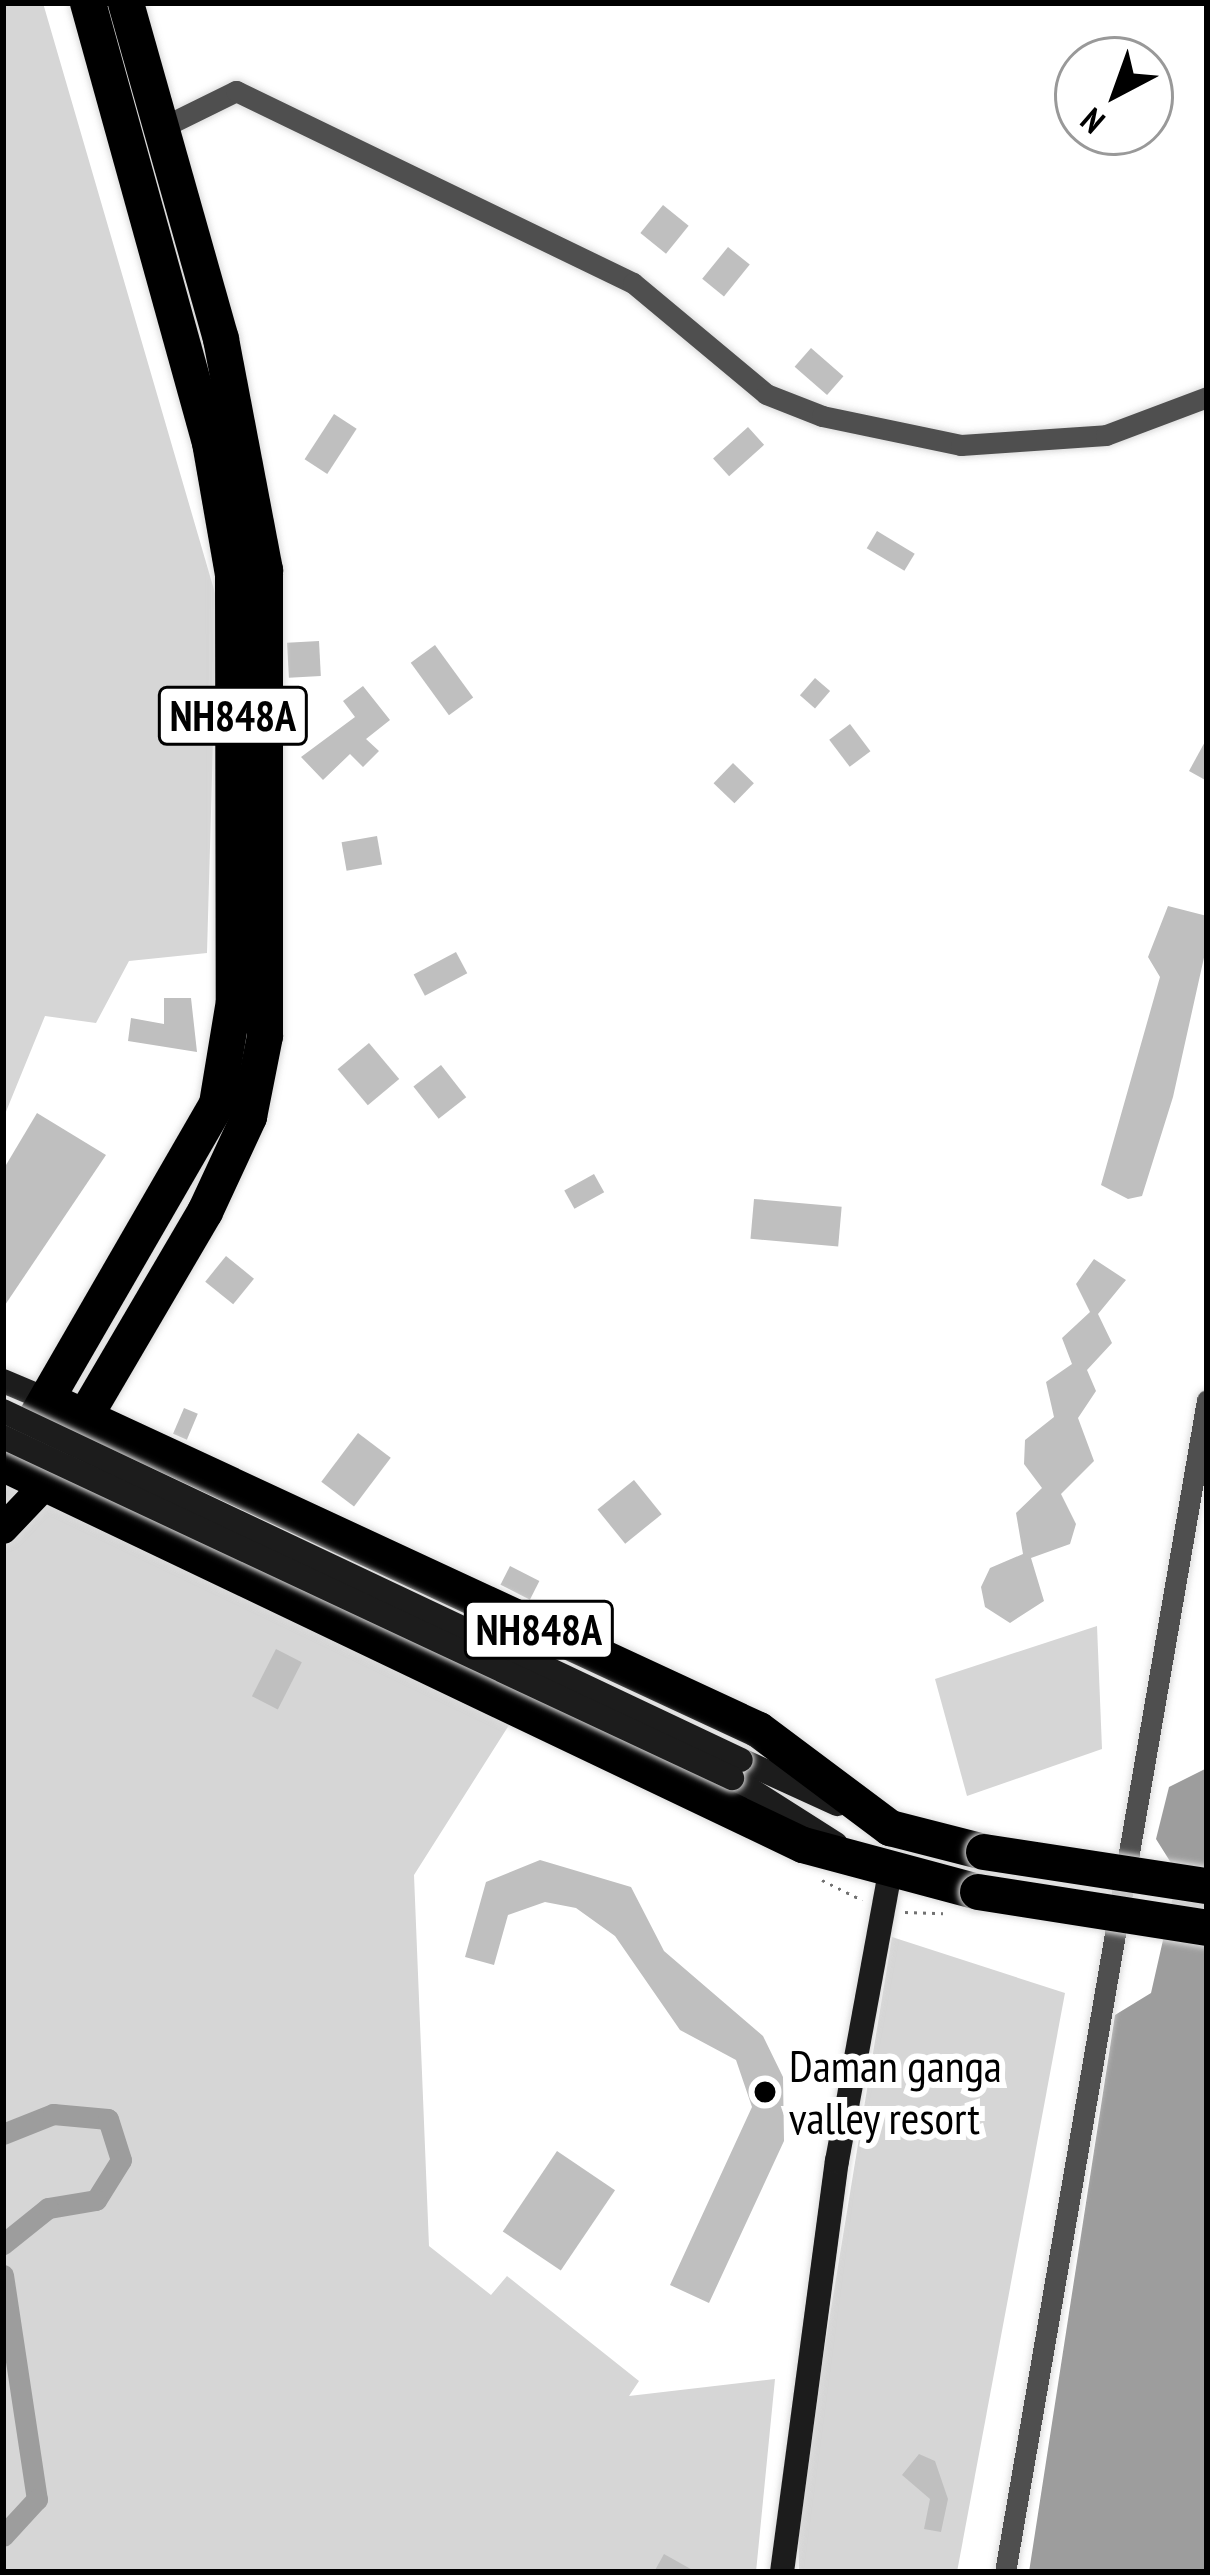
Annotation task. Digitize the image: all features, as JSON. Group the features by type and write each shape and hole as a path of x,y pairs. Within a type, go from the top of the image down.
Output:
{"highway":[{"name":"NH848A","path":"88,3 210,443 233,575 234,1001 217,1104 48,1400 759,1730 890,1828 984,1852 1207,1886"},
{"name":"NH848A","path":"84,1417 205,1213 249,1117 265,1036 265,570 167,125 126,3"},
{"path":"48,1400 4,1460 43,1486 659,1767 803,1845 978,1892 1207,1928"},
{"path":"43,1486 84,1417"}],"main road":[{"path":"3,1381 48,1400"},
{"path":"3,1411 736,1769 874,1863 782,2572"},
{"path":"4,1460 736,1769 890,1828"},
{"path":"3,1529 43,1486"}],"street":[{"path":"167,125 236,92 633,283 766,394 822,416 961,445 1106,435 1207,397"},
{"path":"1005,2572 1207,1400"}],"shaded area":[{"path":"3,3 43,3 217,600 207,953 129,961 96,1023 45,1016 3,1119"},
{"path":"3,1482 516,1714 414,1875 429,2246 491,2295 507,2276 639,2381 629,2396 775,2379 756,2572 3,2572"},
{"path":"1097,1626 1102,1749 967,1796 935,1679"},
{"path":"1207,1768 1207,2572 1029,2572 1115,2015 1151,1993 1178,1874 1156,1839 1169,1787"},
{"path":"892,1937 1065,1993 957,2572 799,2572 798,2510"}],"building":[{"path":"663,205 689,226 666,254 640,233"},
{"path":"728,247 750,265 724,296 702,279"},
{"path":"811,348 843,376 827,395 795,367"},
{"path":"334,414 357,429 327,474 305,459"},
{"path":"748,427 764,445 729,476 713,458"},
{"path":"877,531 915,554 904,571 867,548"},
{"path":"319,641 321,676 289,678 287,643"},
{"path":"435,645 473,698 449,715 411,663"},
{"path":"815,678 830,691 815,708 800,695"},
{"path":"363,686 390,720 366,739 379,751 363,767 350,754 323,780 301,757 355,717 343,701"},
{"path":"850,724 870,751 850,767 829,740"},
{"path":"1207,738 1207,781 1189,771"},
{"path":"733,763 754,783 734,803 714,783"},
{"path":"377,836 382,865 347,871 342,842"},
{"path":"1168,906 1207,916 1207,944 1173,1097 1142,1196 1128,1199 1101,1185 1160,977 1148,957"},
{"path":"456,952 467,973 425,996 414,975"},
{"path":"164,998 191,998 197,1052 128,1041 131,1018 164,1024"},
{"path":"369,1043 399,1079 368,1105 338,1069"},
{"path":"441,1065 466,1097 439,1119 413,1087"},
{"path":"37,1113 106,1155 3,1308 3,1170"},
{"path":"594,1174 604,1192 574,1209 564,1190"},
{"path":"754,1199 842,1207 838,1247 751,1239"},
{"path":"226,1256 254,1279 233,1304 205,1282"},
{"path":"1094,1259 1126,1280 1098,1314 1112,1343 1087,1370 1096,1391 1078,1418 1094,1461 1061,1494 1076,1524 1070,1544 1031,1558 1044,1601 1010,1623 985,1607 981,1587 990,1568 1023,1554 1016,1513 1042,1488 1024,1464 1025,1440 1054,1417 1046,1382 1072,1364 1062,1338 1090,1312 1076,1284"},
{"path":"184,1408 198,1414 187,1440 173,1434"},
{"path":"358,1433 391,1458 354,1506 321,1482"},
{"path":"634,1480 662,1514 625,1544 597,1510"},
{"path":"510,1566 539,1581 530,1600 500,1585"},
{"path":"276,1649 302,1662 278,1709 252,1696"},
{"name":"Daman ganga valley resort","path":"540,1860 631,1887 664,1951 763,2036 783,2077 784,2141 709,2303 670,2285 752,2107 736,2060 680,2030 615,1936 576,1908 545,1902 508,1915 494,1965 465,1957 486,1882"},
{"path":"557,2151 615,2190 561,2271 503,2231"},
{"path":"919,2454 935,2461 948,2499 941,2532 924,2529 930,2499 902,2475"},
{"path":"664,2554 696,2572 654,2572"}],"waterway":[{"path":"3,2134 53,2114 108,2119 121,2160 96,2200 48,2208 3,2244"},
{"path":"3,2275 37,2499 3,2536"}],"place":[{"name":"Daman ganga valley resort","path":"765,2092"}]}
